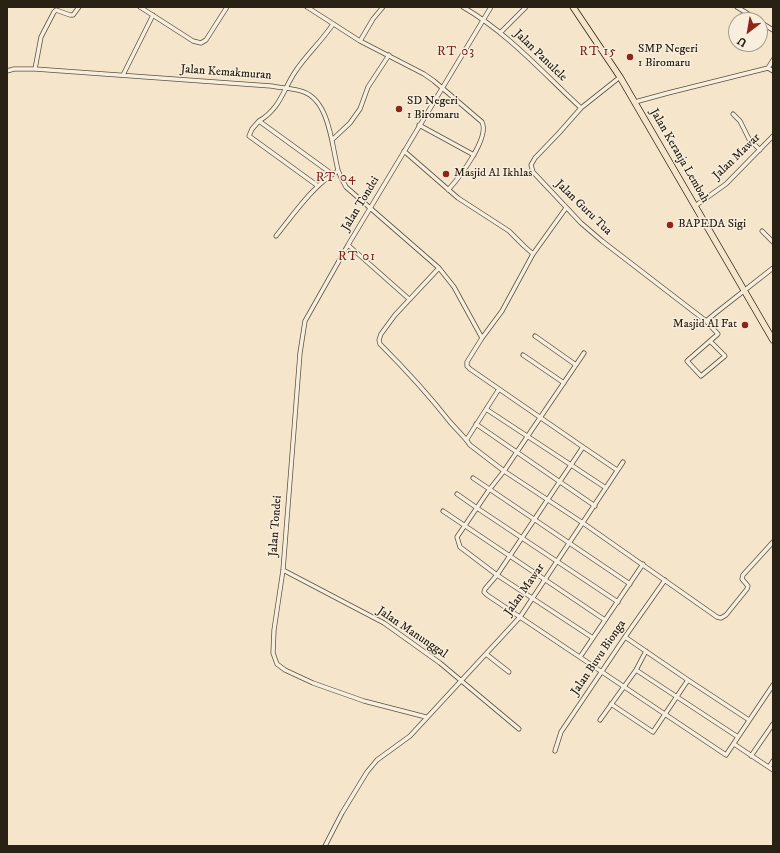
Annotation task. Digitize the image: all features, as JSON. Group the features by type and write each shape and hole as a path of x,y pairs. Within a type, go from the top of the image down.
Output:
{"main road":[{"name":"Jalan Keranja Lembah","path":"572,8 620,77 773,340"}],"street":[{"path":"35,69 41,37 55,8 70,16 76,13 79,7"},
{"path":"140,7 193,41 201,42 206,40 227,7"},
{"path":"307,7 360,41 419,71 442,87 484,124 474,155 464,171 448,190"},
{"path":"360,41 373,19 383,7"},
{"name":"Jalan Panulele","path":"463,7 501,32 580,108"},
{"name":"Jalan Tondei","path":"426,717 364,702 299,677 277,664 273,653 274,630 283,570 303,326 348,245 419,125 492,7"},
{"path":"501,32 526,7"},
{"path":"123,75 153,15"},
{"path":"318,186 249,136 252,129 259,121 269,115 279,102 294,73 333,24"},
{"path":"333,139 350,123 360,109 368,87 389,55"},
{"path":"768,68 773,60"},
{"path":"635,102 668,92 768,68 773,71"},
{"name":"Jalan Kemakmuran","path":"7,71 14,69 35,69 301,90 314,98 321,108 333,139 338,171 346,187 439,268 454,287 482,338"},
{"name":"Jalan Guru Tua","path":"620,77 580,108 535,158 531,165 533,172 581,223 706,322 718,334 710,341"},
{"path":"733,114 740,121 749,139 760,150"},
{"path":"259,121 332,174"},
{"path":"419,125 474,155"},
{"name":"Jalan Mawar","path":"695,206 726,184 773,136"},
{"path":"404,151 448,190 465,203 505,228 533,254"},
{"path":"276,236 318,186 338,171"},
{"path":"566,208 533,254 502,311 482,338 467,362 467,366 617,470"},
{"path":"762,231 773,242"},
{"path":"348,245 409,299"},
{"path":"439,268 409,299 381,334 379,340 380,344 420,385 458,432 467,439 473,448 504,471 643,564 711,613 721,618 726,615 747,589 748,586 742,579 743,575 773,542"},
{"path":"706,322 773,268"},
{"path":"535,336 576,365"},
{"path":"710,341 725,356 701,376 687,361 710,341"},
{"path":"584,353 457,537 460,547 497,575 593,638"},
{"path":"523,355 564,383"},
{"path":"467,439 499,389"},
{"path":"486,409 606,488"},
{"path":"476,424 595,506"},
{"path":"583,447 484,592 664,715 726,755 773,685"},
{"name":"Jalan Mawar","path":"325,846 342,813 367,772 377,760 410,736 520,617 570,544 623,462"},
{"path":"473,478 630,584"},
{"path":"457,494 618,602"},
{"path":"443,511 544,581 605,620"},
{"path":"580,657 643,564"},
{"name":"Jalan Manunggal","path":"283,570 384,623 440,662 519,729"},
{"name":"Jalan Buvu Bionga","path":"555,751 561,732 665,580"},
{"path":"625,637 749,720"},
{"path":"600,720 623,686 636,670 646,652"},
{"path":"486,654 509,672"},
{"path":"636,670 738,737"},
{"path":"611,704 653,732 688,680"},
{"path":"751,756 773,724"},
{"path":"734,744 773,770"},
{"path":"769,767 773,761"}],"place":[{"name":"SMP Negeri 1 Biromaru","path":"630,57"},
{"name":"SD Negeri 1 Biromaru","path":"399,109"},
{"name":"Masjid Al Ikhlas","path":"446,174"},
{"name":"BAPEDA Sigi","path":"670,225"},
{"name":"Masjid Al Fat","path":"745,325"}],"district":[{"name":"RT 03","path":"456,52"},
{"name":"RT 15","path":"598,52"},
{"name":"RT 04","path":"336,178"},
{"name":"RT 01","path":"357,257"}]}
